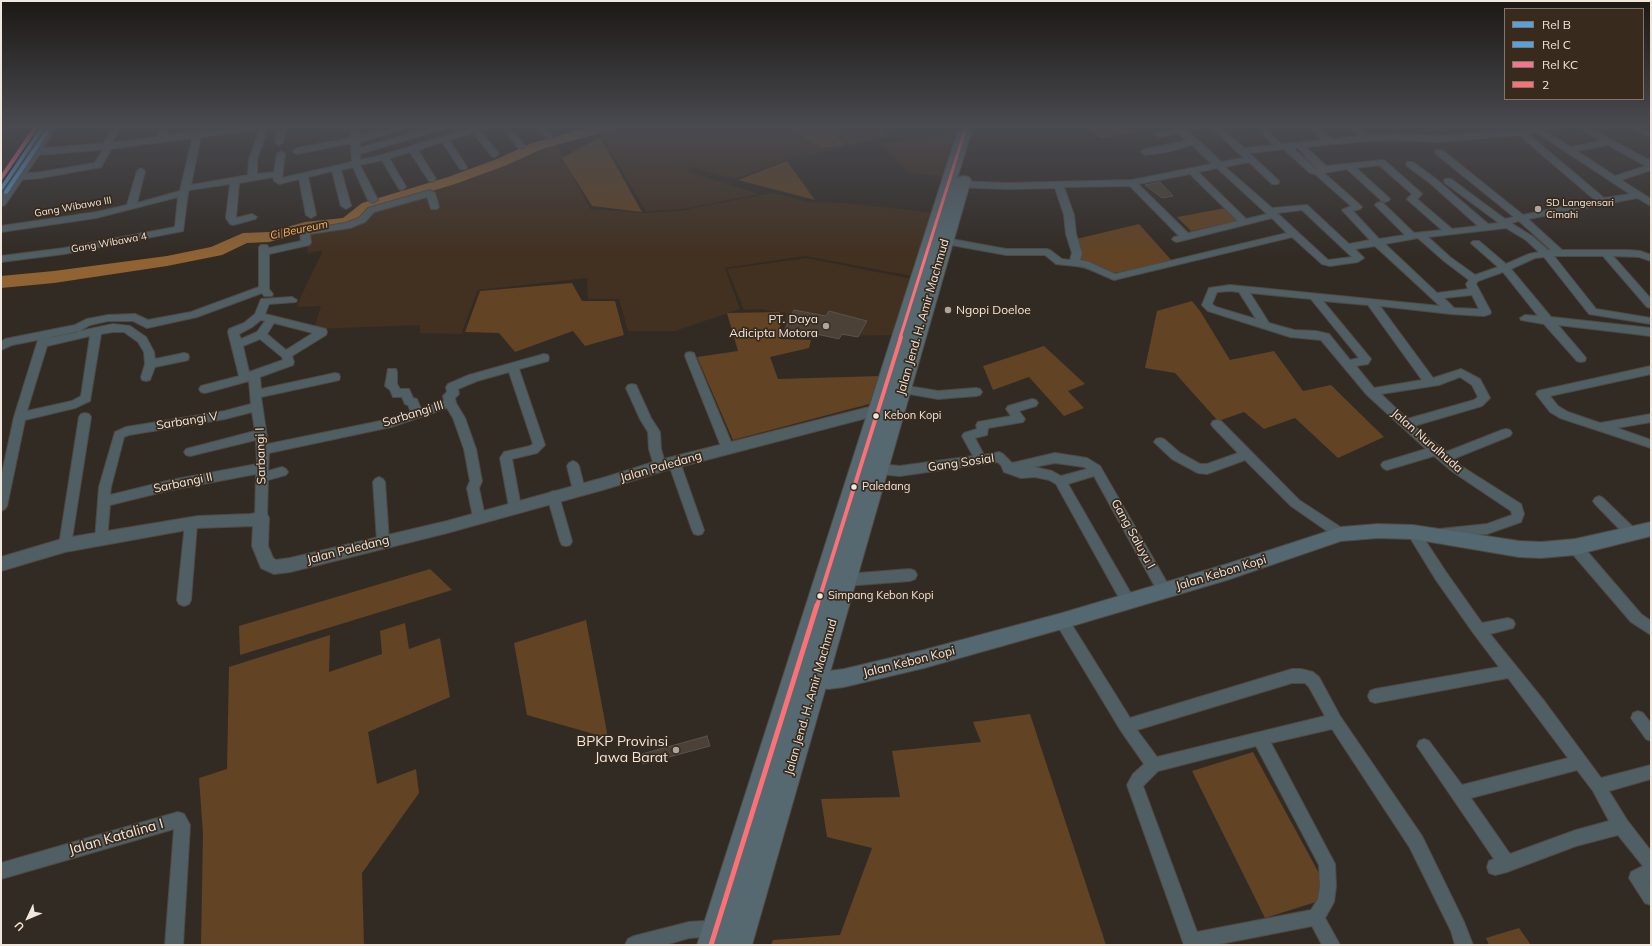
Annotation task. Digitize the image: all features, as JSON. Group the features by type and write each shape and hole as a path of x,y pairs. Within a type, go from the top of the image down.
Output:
{"highway":[{"name":"Jalan Jend. H. Amir Machmud","path":"713,939 806,676 846,580 946,242 958,171"},
{"name":"Jalan Jend. H. Amir Machmud","path":"738,945 806,676 877,410 961,171"}],"main road":[{"name":"Jalan Kebon Kopi","path":"806,676 844,678 924,659 1062,622 1341,534 1378,531 1420,533 1519,549 1541,550 1575,548 1651,529"}],"street":[{"path":"1,203 23,171"},
{"path":"18,178 63,171"},
{"path":"131,208 141,171"},
{"path":"185,190 191,171"},
{"path":"252,171 252,177"},
{"path":"278,174 277,179 279,181 326,171"},
{"path":"337,171 346,206"},
{"path":"359,171 373,200"},
{"path":"392,171 402,187"},
{"path":"427,171 432,179"},
{"path":"956,184 1059,186 1132,183 1186,171"},
{"path":"1192,171 1245,223"},
{"path":"1132,183 1181,238 1245,223 1273,213 1304,207 1349,247 1359,258 1327,263 1273,213 1226,171"},
{"path":"1263,171 1275,182"},
{"path":"1321,171 1357,206 1347,210 1378,243 1451,311"},
{"path":"1354,171 1382,202 1417,236 1474,279"},
{"path":"1391,171 1417,194 1412,199 1450,232"},
{"path":"1420,171 1486,228"},
{"path":"1463,171 1521,218 1560,253"},
{"path":"1567,171 1602,201"},
{"path":"1603,171 1650,202"},
{"path":"1615,179 1637,171"},
{"name":"Gang Wibawa III","path":"1,229 96,215 131,208 185,190 252,177 278,174"},
{"path":"304,176 311,215"},
{"path":"236,180 231,221 233,222 252,217"},
{"path":"1448,181 1529,238 1546,253 1593,312 1610,328"},
{"path":"1059,186 1069,215 1071,234 1077,253 1074,263"},
{"name":"Gang Wibawa 4","path":"1,259 64,251 180,229 185,190"},
{"path":"272,300 264,289 264,250 306,244 306,232 347,226 362,220 371,210 430,193 434,208"},
{"path":"1349,247 1417,236 1486,228 1521,218 1638,195"},
{"path":"946,242 1006,252 1045,252 1050,254 1059,262 1086,264 1116,277 1295,234"},
{"path":"1476,242 1505,268 1580,358"},
{"path":"1265,325 1212,309 1207,305 1212,290 1216,288 1242,289 1451,311 1486,313 1471,284 1474,279 1505,268 1532,256 1546,253 1640,254 1651,258"},
{"path":"1606,254 1651,305"},
{"path":"1,346 9,342 78,328 87,322 108,318 135,317 147,324 193,315 264,289"},
{"path":"1242,289 1265,325"},
{"path":"1436,296 1475,291"},
{"path":"1315,297 1366,359 1364,361 1348,364"},
{"path":"271,320 261,335 237,344 233,332 248,325 259,316 265,301 292,300"},
{"path":"1372,303 1430,382"},
{"path":"1593,312 1651,321"},
{"path":"259,316 322,332 286,355"},
{"path":"1524,318 1651,332"},
{"name":"Jalan Nurulhuda","path":"1265,325 1299,335 1321,335 1372,392 1405,424 1457,469 1517,508 1517,518 1487,529 1420,533"},
{"path":"18,347 112,328 126,329 142,340 149,352 150,364 146,377"},
{"path":"20,417 75,404 86,398 96,331"},
{"path":"205,389 250,376 289,362 286,355 261,335"},
{"path":"1,506 20,417 42,343"},
{"name":"Sarbangi I","path":"237,344 250,376 256,400 261,434 263,450 261,518"},
{"path":"690,356 728,449"},
{"path":"150,364 184,357"},
{"name":"Sarbangi III","path":"263,450 391,423 450,403 449,396 453,394 452,387 473,378 544,358"},
{"path":"513,366 539,446 533,450 508,455 506,458 515,507"},
{"path":"1651,370 1542,394 1559,413 1598,428 1651,444"},
{"path":"392,372 391,386 397,394 405,392 409,401 413,402 417,414"},
{"path":"1372,392 1450,378 1461,373 1476,382 1484,400 1405,424"},
{"name":"Sarbangi V","path":"104,502 105,487 118,437 121,433 225,415 256,400 335,377"},
{"path":"632,388 646,420 654,432 655,448 667,464 698,530"},
{"path":"902,389 938,395 976,392"},
{"path":"450,403 458,418 470,448 476,480 473,488 478,517"},
{"path":"981,459 968,436 983,432 982,425 1019,419 1012,409 1032,403"},
{"name":"Jalan Paledang","path":"261,518 260,546 267,562 274,566 290,565 383,541 447,527 667,464 877,410"},
{"path":"65,545 85,417"},
{"path":"1598,428 1651,418"},
{"path":"1217,424 1295,503 1341,534"},
{"path":"1387,465 1440,454 1506,433"},
{"path":"190,452 261,434"},
{"path":"1160,442 1176,456 1198,468 1207,469 1247,454"},
{"name":"Gang Sosial","path":"878,469 900,471 999,457 1006,463 1008,469 1055,458 1087,463 1100,474"},
{"path":"573,466 579,490"},
{"path":"1008,469 1015,472 1035,472 1052,476 1060,481 1128,601"},
{"name":"Sarbangi II","path":"104,502 171,485 262,473 282,472"},
{"path":"1060,481 1100,474"},
{"name":"Gang Saluyu I","path":"1100,474 1164,590"},
{"path":"379,482 383,541"},
{"path":"553,496 566,541"},
{"path":"1599,501 1631,533"},
{"path":"101,540 104,502"},
{"path":"1,564 65,545 191,524 261,518"},
{"path":"184,600 191,524"},
{"path":"1420,533 1441,576 1479,630 1598,786 1621,826 1651,864"},
{"path":"1575,548 1619,600 1636,618 1651,629"},
{"path":"846,580 910,575"},
{"path":"1062,622 1126,726 1154,765"},
{"path":"1479,630 1508,624"},
{"path":"1375,696 1511,671"},
{"path":"1126,726 1292,676 1308,677 1314,682 1335,722 1416,842 1458,928 1464,945"},
{"path":"1638,718 1651,734"},
{"path":"1260,738 1327,864 1328,886 1326,902 1316,917 1193,943 1139,798 1135,785 1138,779 1154,765 1260,738 1335,722"},
{"path":"1424,746 1459,794 1501,866 1576,838 1621,826"},
{"path":"1459,794 1580,762"},
{"path":"1598,786 1651,772"},
{"name":"Jalan Katalina I","path":"1,871 178,820 182,825 174,945"},
{"path":"1651,871 1637,878 1651,897"},
{"path":"1316,917 1331,945"},
{"path":"634,945 689,930 703,929 713,939"}],"shaded area":[{"path":"475,171 570,171 590,209 645,213 679,211 773,193 808,202 842,203 936,213 912,276 805,256 725,268 740,309 675,331 628,331 619,299 588,299 587,278 478,290 461,334 420,333 420,325 314,329 321,306 296,307 323,250 308,253 305,234 354,224 369,210"},
{"path":"570,171 619,171 642,212 592,206"},
{"path":"622,171 686,171 759,194 683,209 646,211"},
{"path":"706,171 756,171 735,179"},
{"path":"761,171 794,171 815,200 738,180"},
{"path":"906,171 949,171 947,177"},
{"path":"1226,208 1238,221 1191,231 1177,217"},
{"path":"1139,224 1173,262 1122,272 1103,274 1070,265 1077,253 1068,241"},
{"path":"807,258 912,279 895,335 783,337 786,313 759,309 744,310 727,269"},
{"path":"572,283 582,301 615,301 624,335 585,346 573,331 515,352 499,333 465,332 480,291"},
{"path":"1192,301 1200,311 1230,360 1274,351 1303,391 1331,385 1384,437 1338,458 1295,418 1264,429 1244,412 1218,421 1175,373 1145,368 1157,311"},
{"path":"780,312 780,339 811,340 809,348 770,357 778,379 881,376 873,403 733,440 697,357 738,351 727,313"},
{"path":"1044,346 1085,384 1068,391 1084,408 1064,416 1029,377 993,390 983,366"},
{"path":"430,569 452,590 240,655 239,626"},
{"path":"586,620 608,738 527,715 514,643"},
{"path":"405,623 409,649 440,638 450,697 368,732 377,784 416,769 419,793 362,873 364,945 201,945 203,834 199,778 227,769 229,667 330,635 329,672 382,654 380,631"},
{"path":"1030,714 1106,945 771,945 773,940 840,935 872,848 827,837 821,799 900,797 892,751 981,742 973,722"},
{"path":"1253,752 1332,897 1265,918 1192,771"},
{"path":"1519,928 1531,945 1489,945 1486,938"}],"building":[{"path":"1160,182 1173,196 1162,198 1145,185"},
{"name":"PT. Daya Adicipta Motora","path":"794,310 826,316 829,311 867,321 858,337 842,334 839,339 803,331 799,337 783,334"},
{"name":"BPKP Provinsi Jawa Barat","path":"707,736 710,746 643,764 642,754"}],"waterway":[{"name":"Ci Beureum","path":"1,282 54,277 167,261 216,251 243,238 269,237 305,227 348,222 368,206 477,171"}],"rail line":[{"name":"KC","path":"1,178 6,171"},
{"name":"B","path":"1,189 13,171"},
{"name":"C","path":"6,192 20,171"}],"transit line":[{"name":"2","path":"711,945 952,171"}],"place":[{"name":"SD Langensari Cimahi","path":"1538,209"},
{"name":"Ngopi Doeloe","path":"948,310"},
{"name":"PT. Daya Adicipta Motora","path":"826,326"},
{"name":"Kebon Kopi","path":"876,416"},
{"name":"Paledang","path":"854,487"},
{"name":"Simpang Kebon Kopi","path":"820,596"},
{"name":"BPKP Provinsi Jawa Barat","path":"676,750"}]}
